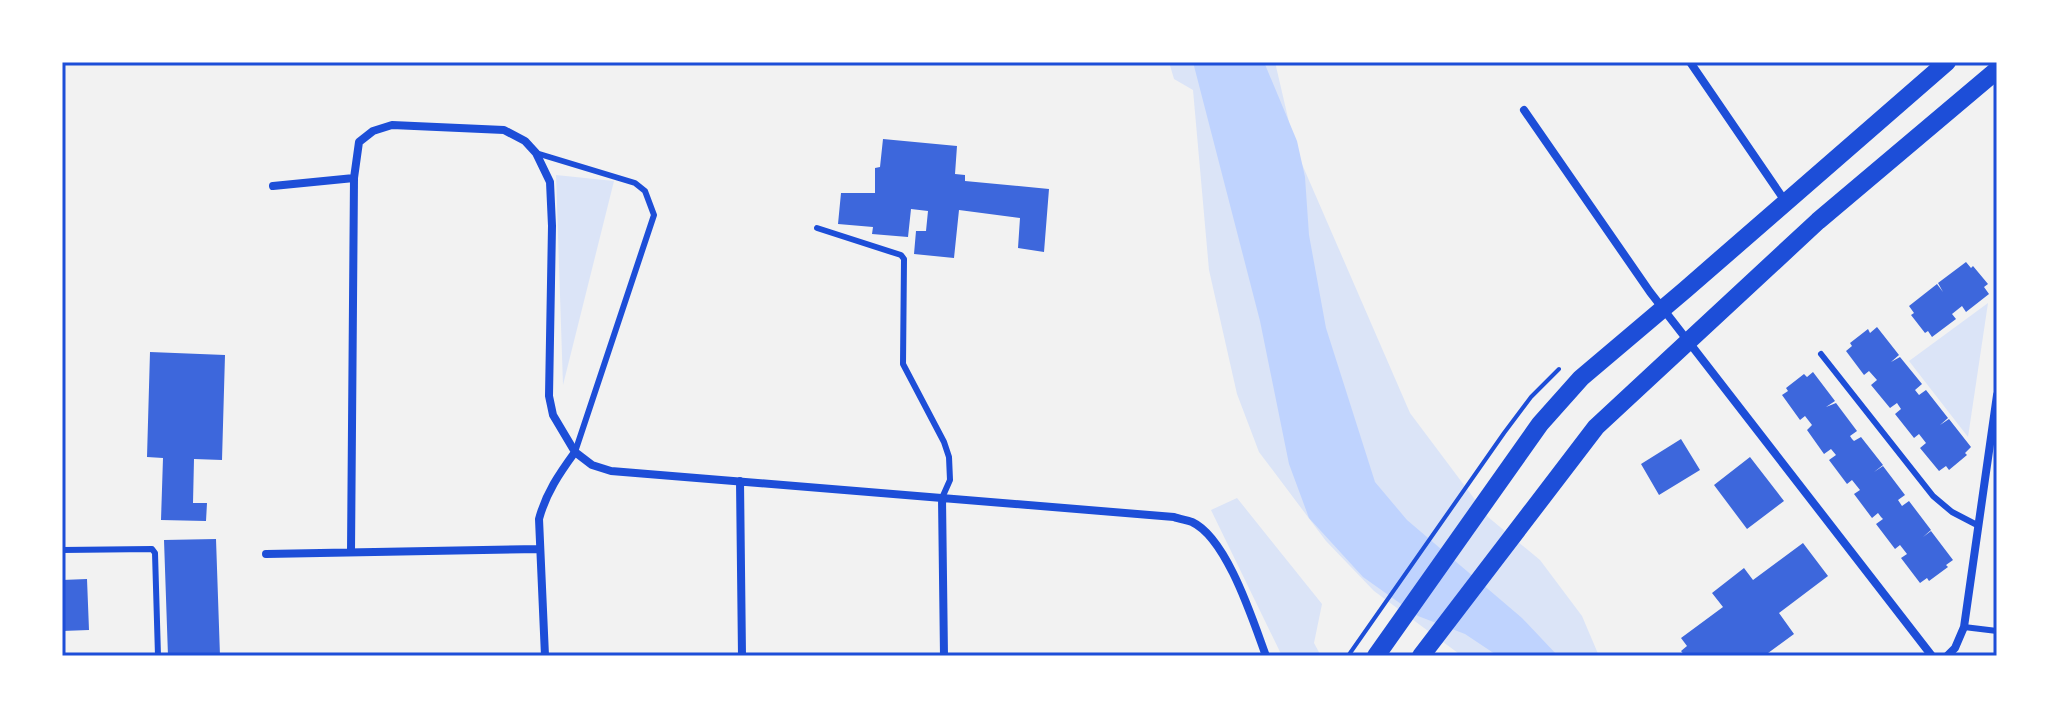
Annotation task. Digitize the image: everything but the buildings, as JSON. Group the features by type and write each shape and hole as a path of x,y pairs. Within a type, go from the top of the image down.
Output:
{"main road":[{"path":"1378,653 1540,424 1581,378 1947,62"},
{"path":"1421,656 1596,427 1818,221 1997,70"}],"street":[{"path":"1690,62 1785,201"},
{"path":"1524,110 1663,308 1932,656"},
{"path":"351,552 354,178 359,142 373,131 392,125 504,130 525,141 536,153 550,182 549,396 553,415 575,452 592,465 611,471 1174,517 1192,522 1217,545 1266,656"},
{"path":"273,186 354,178"},
{"path":"1947,656 1955,648 1964,627 1997,395"},
{"path":"545,656 539,519 545,498 575,452"},
{"path":"740,481 742,656"},
{"path":"942,498 944,656"},
{"path":"266,554 540,549"}],"lane":[{"path":"536,153 635,183 645,191 654,215 575,452"},
{"path":"817,228 901,255 904,259 903,364 949,457 950,480 942,498"},
{"path":"1821,354 1933,496 1952,512 1977,525"},
{"path":"62,550 152,549 155,553 158,656"},
{"path":"1964,627 1997,631"}],"path":[{"path":"1348,656 1504,433"}],"shaded area":[{"path":"1169,62 1275,62 1295,148 1410,413 1488,517 1540,560 1582,616 1599,656 1462,656 1374,591 1326,541 1259,452 1237,394 1209,270 1193,90 1174,79"},
{"path":"556,175 614,181 563,385"},
{"path":"1988,303 1968,437 1909,361"},
{"path":"1237,498 1322,604 1314,643 1321,656 1282,656 1211,510"}],"water":[{"path":"1193,62 1264,62 1297,141 1305,177 1309,235 1326,328 1375,482 1407,520 1522,618 1558,656 1498,656 1465,634 1418,616 1363,577 1309,518 1289,464 1260,321"}]}
